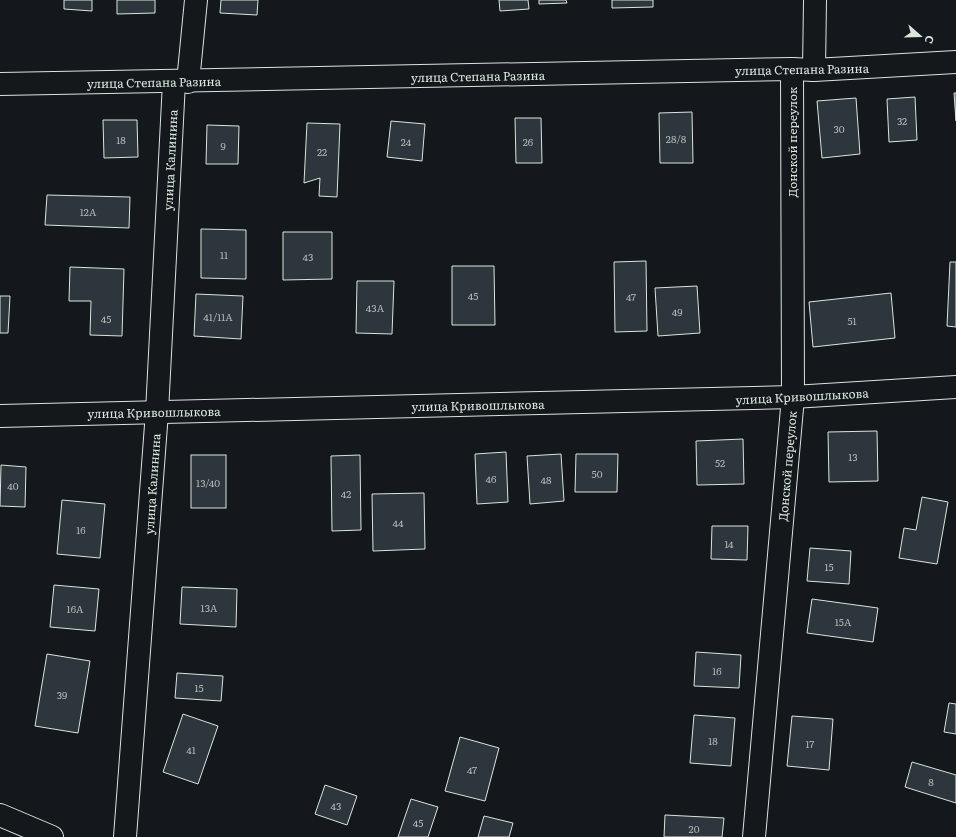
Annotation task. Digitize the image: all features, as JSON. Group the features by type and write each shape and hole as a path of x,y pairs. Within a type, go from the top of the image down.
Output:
{"street":[{"name":"улица Калинина","path":"125,837 181,82 196,0"},
{"path":"814,70 815,0"},
{"name":"улица Степана Разина","path":"0,84 181,82 792,69 814,70 956,62"},
{"name":"Донской переулок","path":"754,837 793,398 792,69"},
{"name":"улица Кривошлыкова","path":"0,416 793,398 956,387"},
{"path":"0,815 52,837"}],"building":[{"path":"64,0 92,0 92,11 64,9"},
{"path":"117,0 155,0 155,13 117,14"},
{"path":"221,0 258,0 257,15 220,13"},
{"path":"499,0 528,0 529,9 500,11"},
{"path":"539,0 566,0 567,3 539,4"},
{"path":"612,0 653,0 653,7 612,8"},
{"path":"954,93 956,93 956,121"},
{"path":"915,97 917,140 889,142 887,99"},
{"path":"856,98 860,154 822,158 817,101"},
{"path":"692,112 693,163 660,163 659,113"},
{"path":"515,118 541,118 542,163 516,163"},
{"path":"103,120 137,120 138,157 104,158"},
{"path":"391,121 425,124 422,161 387,157"},
{"path":"307,123 340,124 337,197 319,196 320,178 304,183"},
{"path":"207,125 239,126 238,164 206,164"},
{"path":"47,195 130,197 129,228 45,225"},
{"path":"201,229 246,230 246,279 201,278"},
{"path":"283,232 332,232 332,279 283,280"},
{"path":"646,261 647,331 615,332 614,262"},
{"path":"950,262 956,262 956,327 947,326"},
{"path":"452,266 494,266 495,325 452,325"},
{"path":"70,267 124,269 122,336 90,335 91,301 69,301"},
{"path":"357,281 394,281 392,334 356,333"},
{"path":"697,286 700,333 658,336 655,288"},
{"path":"891,293 895,338 813,347 809,302"},
{"path":"196,294 243,296 241,339 194,336"},
{"path":"0,296 10,296 8,333 0,333"},
{"path":"877,431 878,481 829,482 828,432"},
{"path":"743,439 744,484 697,485 696,441"},
{"path":"506,452 508,502 477,504 475,454"},
{"path":"561,454 564,501 530,504 527,456"},
{"path":"576,454 618,454 617,492 575,492"},
{"path":"191,455 226,455 226,508 191,508"},
{"path":"360,455 361,530 332,531 331,456"},
{"path":"1,465 26,467 25,507 0,506"},
{"path":"424,493 425,549 373,551 372,494"},
{"path":"922,497 948,502 937,564 899,558 904,528 916,530"},
{"path":"62,500 105,504 100,558 57,554"},
{"path":"712,526 748,526 747,560 711,559"},
{"path":"810,548 851,551 849,584 807,581"},
{"path":"54,585 99,589 95,631 50,627"},
{"path":"182,587 237,589 236,627 180,624"},
{"path":"812,599 878,608 873,642 807,633"},
{"path":"696,652 741,655 739,688 694,686"},
{"path":"47,654 90,661 78,733 35,726"},
{"path":"177,673 223,676 221,701 175,698"},
{"path":"949,703 956,704 956,734 944,732"},
{"path":"183,714 218,726 198,784 163,772"},
{"path":"694,715 735,718 731,766 690,763"},
{"path":"792,716 833,719 829,770 787,766"},
{"path":"460,737 499,748 485,801 445,791"},
{"path":"912,762 956,775 956,803 905,787"},
{"path":"325,785 357,796 347,825 315,814"},
{"path":"411,799 438,807 428,837 398,837"},
{"path":"665,815 724,818 722,837 664,837"},
{"path":"484,816 513,823 509,837 478,837"}]}
